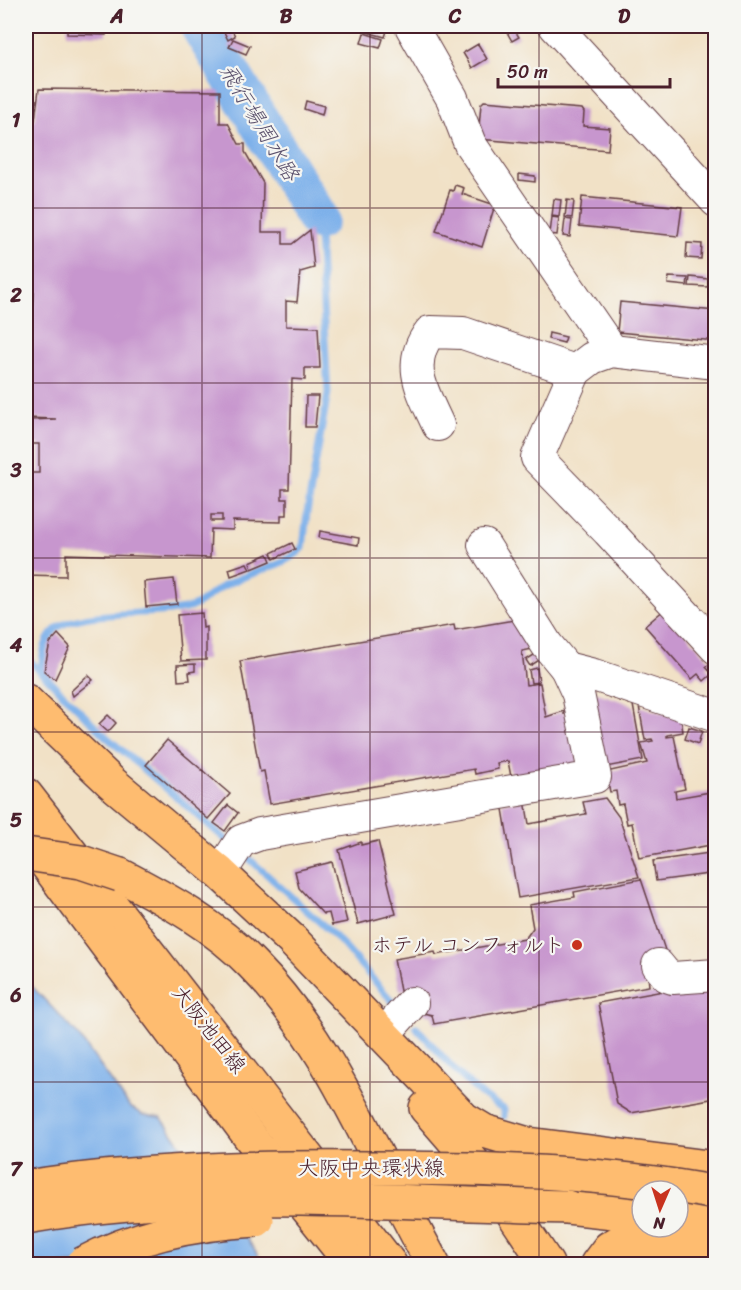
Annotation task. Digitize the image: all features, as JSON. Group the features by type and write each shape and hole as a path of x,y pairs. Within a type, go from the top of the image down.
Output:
{"main road":[{"path":"26,701 120,790 220,873 299,947 448,1105 464,1119 484,1131 528,1144 716,1168"},
{"path":"26,722 108,798 212,886 338,1008 386,1060 498,1191 547,1264"},
{"name":"大阪池田線","path":"26,795 390,1264"},
{"name":"大阪池田線","path":"26,837 250,1137 352,1264"},
{"path":"26,854 81,862 120,875 202,923 252,964 285,1000 346,1097 433,1264"},
{"path":"93,928 162,1050 332,1264"},
{"name":"大阪中央環状線","path":"26,1187 217,1170 482,1168 637,1180 716,1193"},
{"name":"大阪中央環状線","path":"26,1217 153,1203 236,1199 567,1207 630,1214"},
{"path":"82,1264 136,1240 204,1224 396,1215 485,1215 567,1207"},
{"path":"690,1221 716,1225"},
{"path":"597,1264 609,1248 623,1240 716,1251"}],"street":[{"path":"411,26 452,98 471,144 612,351"},
{"path":"555,26 716,201"},
{"path":"438,424 417,378 419,346 430,332 463,333 575,371"},
{"path":"716,363 612,351 601,353 575,371 537,458 716,648"},
{"path":"220,873 241,841 260,834 596,777 578,694 566,668 547,645 484,545"},
{"path":"566,668 594,675 716,716"},
{"path":"658,965 667,976 673,978 716,975"},
{"path":"384,1035 412,1003"}],"water":[{"path":"26,980 78,1035 130,1107 143,1115 161,1117 244,1233 263,1264 26,1264"}],"building":[{"path":"67,26 106,26 106,35 67,34"},
{"path":"221,26 230,26 235,36 228,40"},
{"path":"369,26 388,28 385,37 367,32"},
{"path":"512,26 519,37 512,41 504,27"},
{"path":"364,33 383,39 380,48 361,43"},
{"path":"233,39 250,46 246,54 229,47"},
{"path":"478,44 487,59 472,68 463,53"},
{"path":"39,89 220,91 220,123 228,123 239,144 245,144 245,152 263,183 262,232 283,232 283,244 292,244 310,230 314,268 300,272 297,302 286,301 286,326 318,327 320,368 305,368 305,380 292,379 289,489 282,489 282,499 287,499 287,515 281,515 281,522 233,521 233,530 211,529 210,558 66,554 66,576 26,575 26,473 39,473 39,444 29,444 30,420 56,419 26,418 26,388 30,388 30,383 26,382 26,375 31,375 31,367 26,367 26,359 31,360 31,353 26,353 26,345 32,345 32,338 26,338 27,313 33,313 34,293 26,293 26,272 34,272 34,268 30,268 32,210 26,209 26,196 32,195 26,194 26,185 29,185 31,120 35,120","holes":["211,515 222,515 222,521 211,521"]},
{"path":"306,101 324,106 322,115 304,109"},
{"path":"484,101 582,109 584,112 583,126 610,128 608,150 478,139 481,104"},
{"path":"519,174 535,176 535,182 519,180"},
{"path":"455,185 464,188 462,194 495,205 482,247 436,231 450,190 453,191"},
{"path":"582,197 682,207 678,236 579,226"},
{"path":"554,199 561,200 559,217 552,216"},
{"path":"567,200 574,201 572,218 565,217"},
{"path":"552,217 559,218 557,235 550,234"},
{"path":"565,219 572,220 570,237 563,236"},
{"path":"687,243 702,244 701,259 686,258"},
{"path":"669,277 688,278 687,286 668,284"},
{"path":"690,277 708,279 708,287 689,286"},
{"path":"620,302 716,311 716,341 617,332"},
{"path":"549,333 566,337 564,343 548,339"},
{"path":"306,396 318,396 315,427 305,427"},
{"path":"320,531 359,538 358,545 319,538"},
{"path":"292,543 295,549 274,559 271,553"},
{"path":"268,554 271,561 252,569 250,562"},
{"path":"247,563 250,569 231,576 229,569"},
{"path":"174,579 177,604 146,607 144,582"},
{"path":"665,609 711,662 706,667 712,674 704,681 698,674 692,679 645,626"},
{"path":"202,613 203,628 206,627 206,660 181,661 177,615"},
{"path":"520,619 538,648 522,651 526,685 540,683 546,717 564,711 564,714 570,713 580,770 512,782 508,761 497,763 498,769 475,774 474,769 270,804 264,771 260,772 240,661 454,625 455,630"},
{"path":"58,634 70,647 55,679 44,671 50,643"},
{"path":"537,653 541,659 530,666 526,660"},
{"path":"195,664 195,671 189,672 190,680 178,681 177,665"},
{"path":"537,668 539,682 531,683 529,670"},
{"path":"88,675 93,680 73,696 71,691"},
{"path":"589,690 633,705 643,760 606,767"},
{"path":"639,706 681,719 683,732 667,735 667,737 674,736 685,789 675,791 676,798 716,791 716,844 639,858 632,823 627,824 623,804 618,805 616,791 610,792 606,772 647,763 641,743 653,741 652,739 645,740"},
{"path":"108,715 116,723 108,732 99,724"},
{"path":"689,727 702,731 698,744 685,739"},
{"path":"167,740 230,794 208,819 146,765"},
{"path":"605,798 619,817 639,877 518,898 502,803 525,800 529,824 586,814 583,802"},
{"path":"228,805 238,813 225,831 214,823"},
{"path":"378,841 396,914 358,924 339,850 361,842 361,845"},
{"path":"716,852 716,873 656,881 653,861"},
{"path":"332,862 347,922 332,925 329,913 323,914 299,888 295,871"},
{"name":"ホテル コンフォルト","path":"641,879 667,956 648,976 649,986 434,1024 432,1015 423,1013 408,989 400,991 394,959 435,952 436,955 525,939 533,928 529,905 575,897 574,892"},
{"path":"716,986 716,1098 631,1113 617,1104 598,1003 674,989"}],"waterway":[{"name":"飛行場周水路","path":"201,26 318,219"},
{"path":"41,673 48,639 55,630 66,623 97,616 190,608 227,584 284,561 303,548 328,393 318,219"},
{"path":"26,657 103,734 225,839"},
{"path":"245,855 336,937 392,1001"},
{"path":"416,1027 467,1082 504,1109 504,1116"}],"place":[{"name":"ホテル コンフォルト","path":"577,945"}]}
